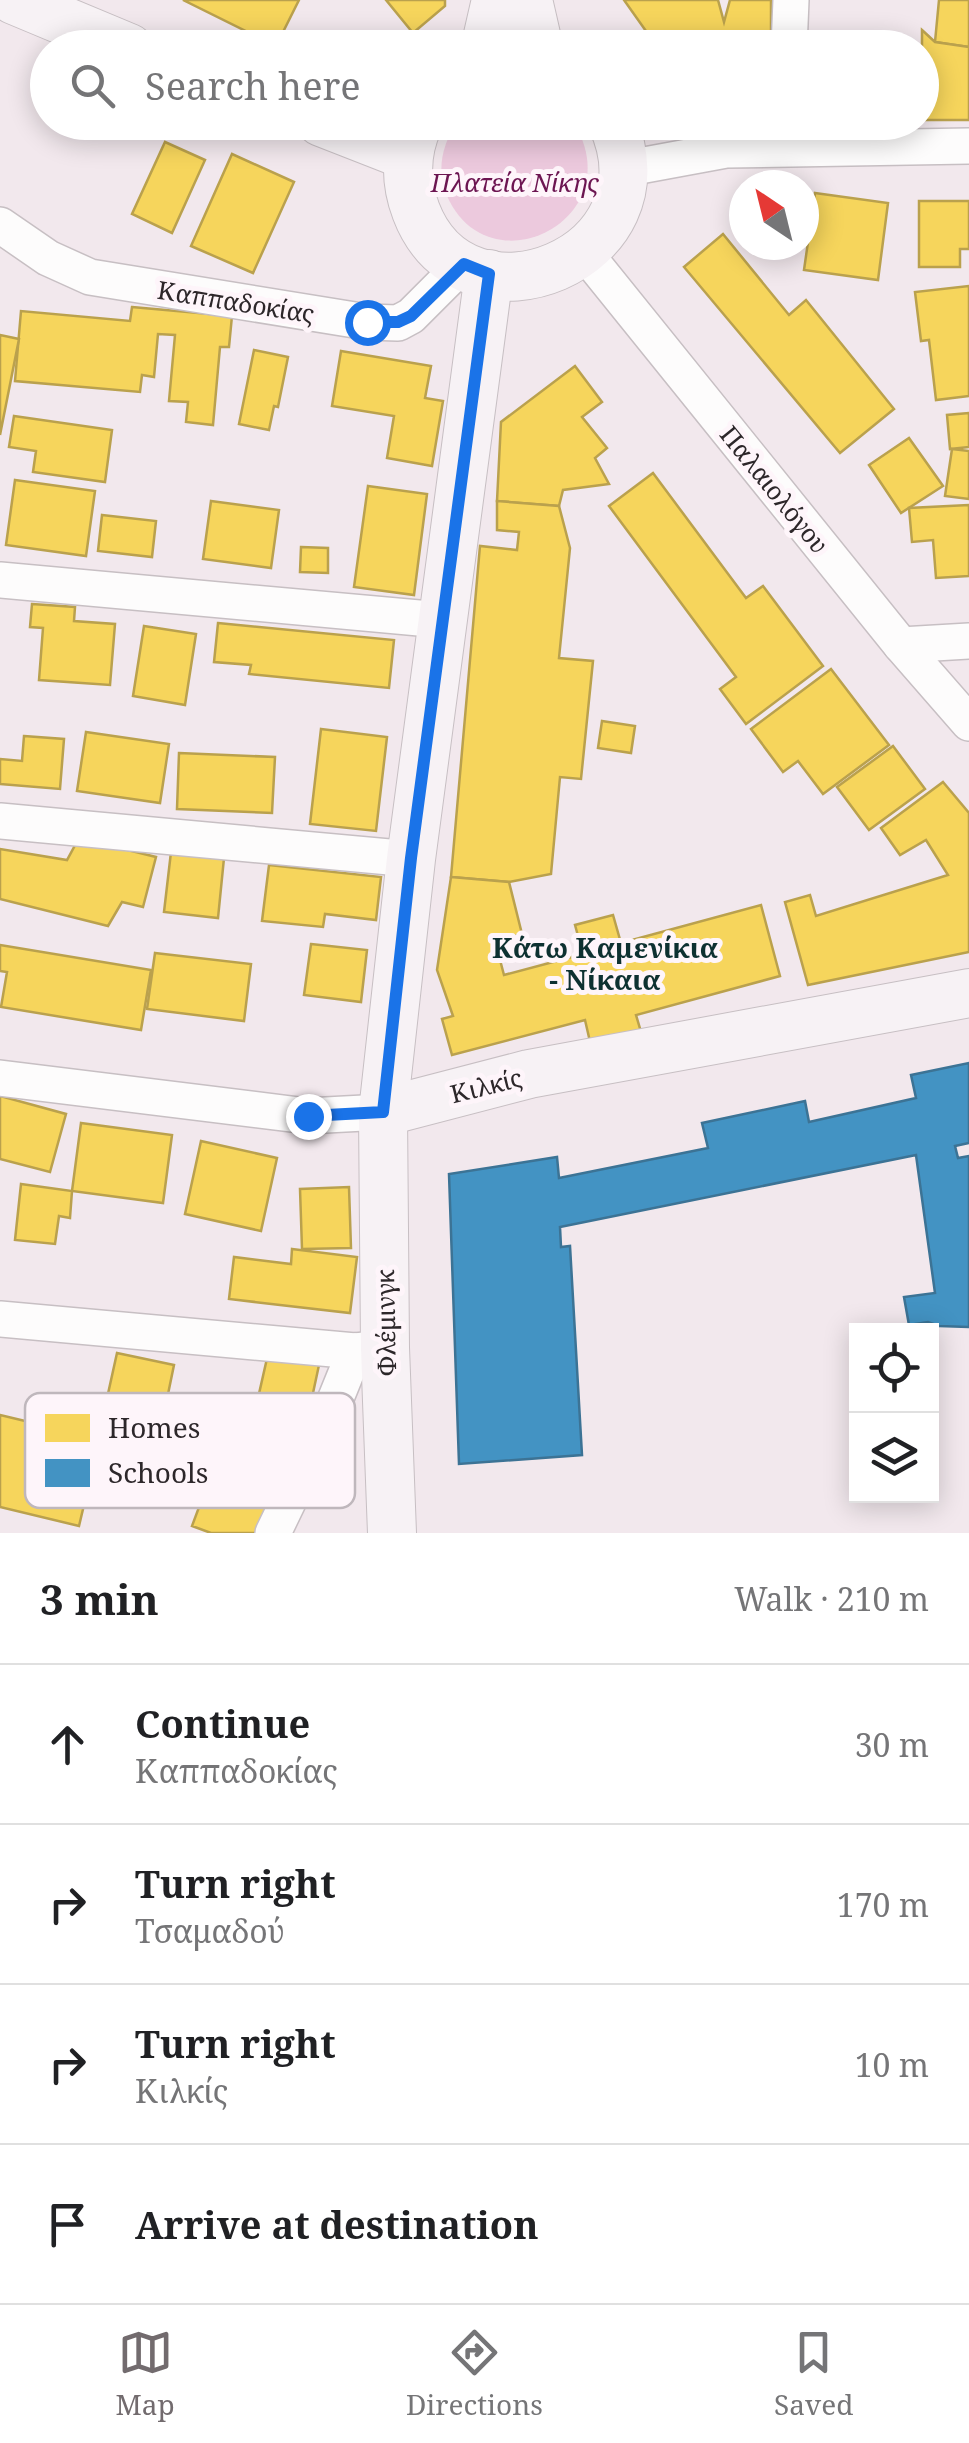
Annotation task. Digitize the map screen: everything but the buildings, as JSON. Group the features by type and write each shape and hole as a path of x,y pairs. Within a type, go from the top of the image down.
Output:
{"street":[{"path":"14,0 86,30"},
{"path":"489,30 496,0"},
{"path":"528,0 535,30"},
{"path":"789,30 790,0"},
{"path":"414,140 408,181 419,218 442,249 476,269 517,277 546,272 584,252 602,233 616,209 623,169 619,140"},
{"path":"623,169 769,140"},
{"path":"859,140 969,146"},
{"name":"Καππαδοκίας","path":"0,225 48,258 90,276 367,322 398,322 411,316 476,269"},
{"name":"Παλαιολόγου","path":"584,252 901,645 969,723"},
{"name":"Φλέμινγκ","path":"392,1533 370,1350 383,1112 442,620 476,269"},
{"path":"0,580 442,620"},
{"path":"901,645 969,641"},
{"path":"0,821 411,858"},
{"name":"Κιλκίς","path":"0,1078 308,1116 383,1112 529,1074 969,993"},
{"path":"0,1318 370,1350 344,1393"},
{"path":"273,1533 285,1508"}],"green space":[{"name":"Πλατεία Νίκης","path":"448,140 580,140 587,158 585,188 570,213 548,231 521,240 493,238 467,224 447,196 441,167"}],"district":[{"name":"Κάτω Καμενίκια - Νίκαια","path":"605,963"}],"route":[{"path":"308,1116 383,1112 411,858 489,274 464,264 411,316 391,324 367,322"}]}
